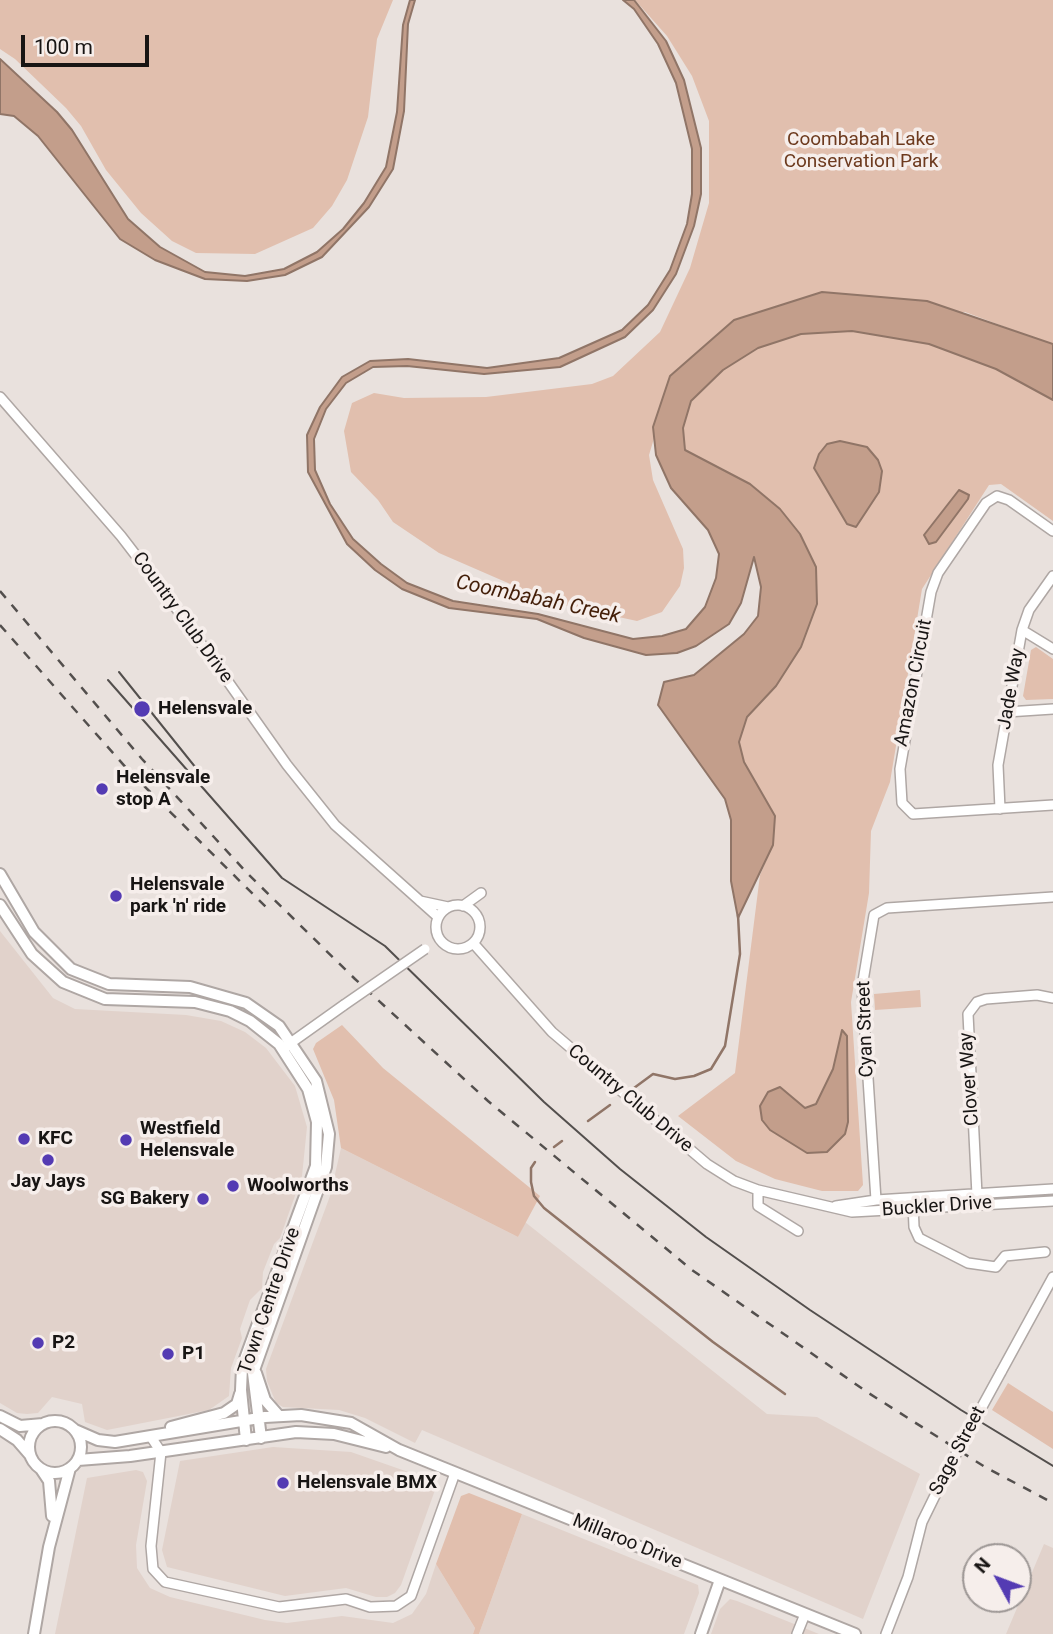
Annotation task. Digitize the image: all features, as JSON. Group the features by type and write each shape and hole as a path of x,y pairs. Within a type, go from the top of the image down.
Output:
{"street":[{"name":"Country Club Drive","path":"0,397 121,537 179,612 287,765 335,825 438,917"},
{"name":"Amazon Circuit","path":"1053,531 1009,500 997,496 990,498 938,573 931,592 900,759 901,803 906,810 917,814 1053,805"},
{"name":"Jade Way","path":"1000,809 997,770 1023,630 1029,610 1053,576"},
{"path":"1023,630 1053,649"},
{"path":"1007,712 1053,709"},
{"name":"Town Centre Drive","path":"0,874 40,940 60,961 82,976 114,985 190,986 230,997 272,1019 303,1078 317,1122 317,1158 311,1184 243,1367 241,1390 246,1440"},
{"path":"419,901 448,907 463,905 481,893 473,911"},
{"name":"Cyan Street","path":"876,1200 862,987 874,915 883,908 1053,897"},
{"name":"Town Centre Drive","path":"0,905 40,964 75,989 106,999 181,1001 213,1006 250,1021 287,1045 320,1092 327,1119 329,1145 320,1194 254,1367 252,1379 261,1438"},
{"path":"448,907 438,917 437,932 441,942 454,949 474,944 481,928 473,911 463,905"},
{"path":"425,949 437,932"},
{"path":"287,1045 425,949 441,942"},
{"name":"Country Club Drive","path":"474,944 552,1032 639,1109 707,1164 734,1181 758,1190"},
{"name":"Clover Way","path":"977,1195 968,1014 978,1002 986,999 1037,995 1053,998"},
{"name":"Buckler Drive","path":"758,1190 852,1212 977,1195 1053,1189"},
{"path":"758,1190 758,1206 798,1231"},
{"name":"Buckler Drive","path":"821,1206 876,1200 913,1203 1053,1201"},
{"path":"913,1203 914,1227 919,1238 968,1263 996,1267 1005,1256 1045,1252"},
{"name":"Sage Street","path":"886,1634 908,1577 922,1522 1053,1277"},
{"path":"259,1322 267,1319 275,1301 281,1297"},
{"path":"254,1367 265,1400 279,1416"},
{"path":"241,1390 237,1404 224,1413 172,1427 156,1436 160,1452 151,1546 153,1569 165,1582 279,1607 346,1600 370,1607 396,1606 411,1596 455,1473"},
{"name":"Millaroo Drive","path":"75,1430 98,1440 115,1442 279,1416 301,1415 351,1423 399,1450 855,1634"},
{"path":"0,1416 20,1426 57,1421 75,1430 81,1449 78,1460 70,1468 49,1547"},
{"path":"31,1457 33,1434 45,1423"},
{"path":"0,1429 22,1444 49,1481 53,1506 49,1547 34,1634"},
{"name":"Millaroo Drive","path":"78,1460 160,1452 296,1432 334,1434 399,1450"},
{"path":"40,1468 50,1472 70,1468"},
{"path":"701,1634 720,1580"},
{"path":"797,1634 805,1614"}],"shaded area":[{"path":"410,0 415,0 408,24 404,111 393,169 369,207 322,257 285,275 247,281 205,279 155,260 120,239 38,136 14,116 0,114 0,59 57,112 72,130 128,219 160,247 205,272 245,276 284,269 317,252 343,229 364,203 386,167 397,112 403,25"},
{"path":"623,0 634,0 666,41 684,80 701,148 701,194 694,226 676,274 653,310 625,337 560,367 484,374 407,366 373,367 346,383 326,409 314,439 315,470 330,504 353,539 381,564 407,583 453,601 538,614 633,639 662,636 686,629 705,607 716,578 719,554 708,530 671,488 656,455 653,427 670,376 734,320 822,292 927,301 1053,344 1053,400 996,369 929,344 852,331 801,334 758,348 723,370 691,401 683,428 685,450 750,484 780,509 800,534 816,567 817,604 801,647 776,686 747,717 739,742 744,762 775,816 773,845 738,918 731,881 731,820 725,799 658,705 664,682 694,675 744,634 758,616 761,587 754,557 741,603 729,624 696,646 677,653 646,655 584,638 537,619 449,608 402,589 375,570 347,544 308,472 307,435 320,407 342,377 370,361 408,359 487,368 559,358 622,330 648,305 670,270 687,224 692,194 692,149 676,83 658,44 634,9"},
{"path":"840,441 867,447 878,460 882,471 879,492 856,527 847,524 814,468 819,454 827,444"},
{"path":"959,490 969,495 968,499 936,542 929,544 924,535"},
{"name":"Westfield Helensvale","path":"0,931 53,998 75,1009 186,1015 221,1021 245,1032 266,1048 295,1086 307,1127 302,1176 280,1238 274,1244 263,1272 262,1288 250,1300 240,1329 242,1338 231,1368 229,1396 209,1410 107,1430 85,1422 82,1404 52,1397 38,1413 27,1414 17,1413 0,1403"},
{"path":"842,1030 847,1036 848,1122 845,1134 827,1152 807,1153 770,1130 762,1120 760,1106 768,1092 780,1087 805,1108 816,1104 833,1069"},
{"path":"341,1148 518,1237 525,1222 767,1414 817,1417 920,1474 863,1619 422,1430 415,1443 365,1418 339,1410 283,1407 276,1403 267,1381 266,1369 330,1196"},
{"path":"273,1447 351,1452 431,1480 435,1490 401,1585 395,1593 387,1597 376,1597 346,1588 285,1596 167,1567 162,1550 180,1461"},
{"path":"136,1470 143,1472 147,1481 136,1545 137,1568 150,1588 170,1597 265,1620 287,1623 342,1616 393,1623 412,1614 426,1594 436,1564 475,1628 473,1634 55,1634 87,1478"},
{"path":"522,1514 698,1585 699,1593 684,1634 479,1634"},
{"path":"1044,1544 1053,1548 1053,1634 1006,1634 1015,1613 1032,1613 1032,1572"},
{"path":"730,1599 819,1634 711,1634 720,1609"}],"green space":[{"path":"0,0 393,0 377,39 368,117 347,180 332,206 313,228 255,254 196,253 172,241 141,213 106,170 81,126 66,108 15,59 0,49"},
{"name":"Coombabah Lake Conservation Park","path":"635,0 1053,0 1053,345 965,312 776,317 655,435 649,455 653,480 683,549 684,568 680,586 662,612 637,621 554,603 439,553 393,522 378,500 351,472 344,431 352,403 374,393 404,398 486,397 592,384 613,376 660,332 690,268 709,203 709,121 692,76 667,36"},
{"path":"852,331 929,344 996,369 1053,400 1053,521 1001,484 989,485 922,589 890,782 871,831 869,893 851,1002 863,1185 858,1191 822,1191 775,1179 736,1161 678,1116 735,1073 760,875 773,845 775,816 744,762 739,742 747,717 776,686 801,647 723,469 701,461 685,450 683,428 691,401 723,370 758,348 801,334"},
{"path":"1036,647 1053,659 1053,699 1026,700 1023,696 1031,650"},
{"path":"920,990 921,1007 875,1010 874,994"},
{"path":"342,1025 383,1068 540,1196 518,1237 341,1148 334,1100 313,1049 316,1043"},
{"path":"1008,1383 1053,1412 1053,1449 992,1410"},
{"path":"469,1493 522,1514 479,1634 473,1634 475,1628 436,1564 461,1496"}],"waterway":[{"path":"634,1088 653,1074 675,1079 694,1076 711,1069 725,1046 740,954 738,915"},
{"path":"588,1121 610,1105"},
{"path":"554,1147 562,1141"},
{"path":"535,1162 531,1168 531,1182 534,1196 544,1208 713,1342 785,1394"}],"tram line":[{"path":"119,672 204,778"},
{"path":"108,680 282,878 385,946 544,1102 620,1169 706,1237 810,1310 961,1410 1053,1466"}],"railway":[{"path":"0,591 142,759 248,874 355,979 488,1101 692,1270 867,1392 985,1467 1053,1503"},
{"path":"0,625 128,770 271,912"}],"place":[{"name":"Helensvale","path":"142,709"},
{"name":"Helensvale stop A","path":"102,789"},
{"name":"Helensvale park 'n' ride","path":"116,896"},
{"name":"KFC","path":"24,1139"},
{"name":"Westfield Helensvale","path":"126,1140"},
{"name":"Jay Jays","path":"48,1160"},
{"name":"Woolworths","path":"233,1186"},
{"name":"SG Bakery","path":"203,1199"},
{"name":"P2","path":"38,1343"},
{"name":"P1","path":"168,1354"},
{"name":"Helensvale BMX","path":"283,1483"}],"water label":[{"name":"Coombabah Creek","path":"538,600"}]}
